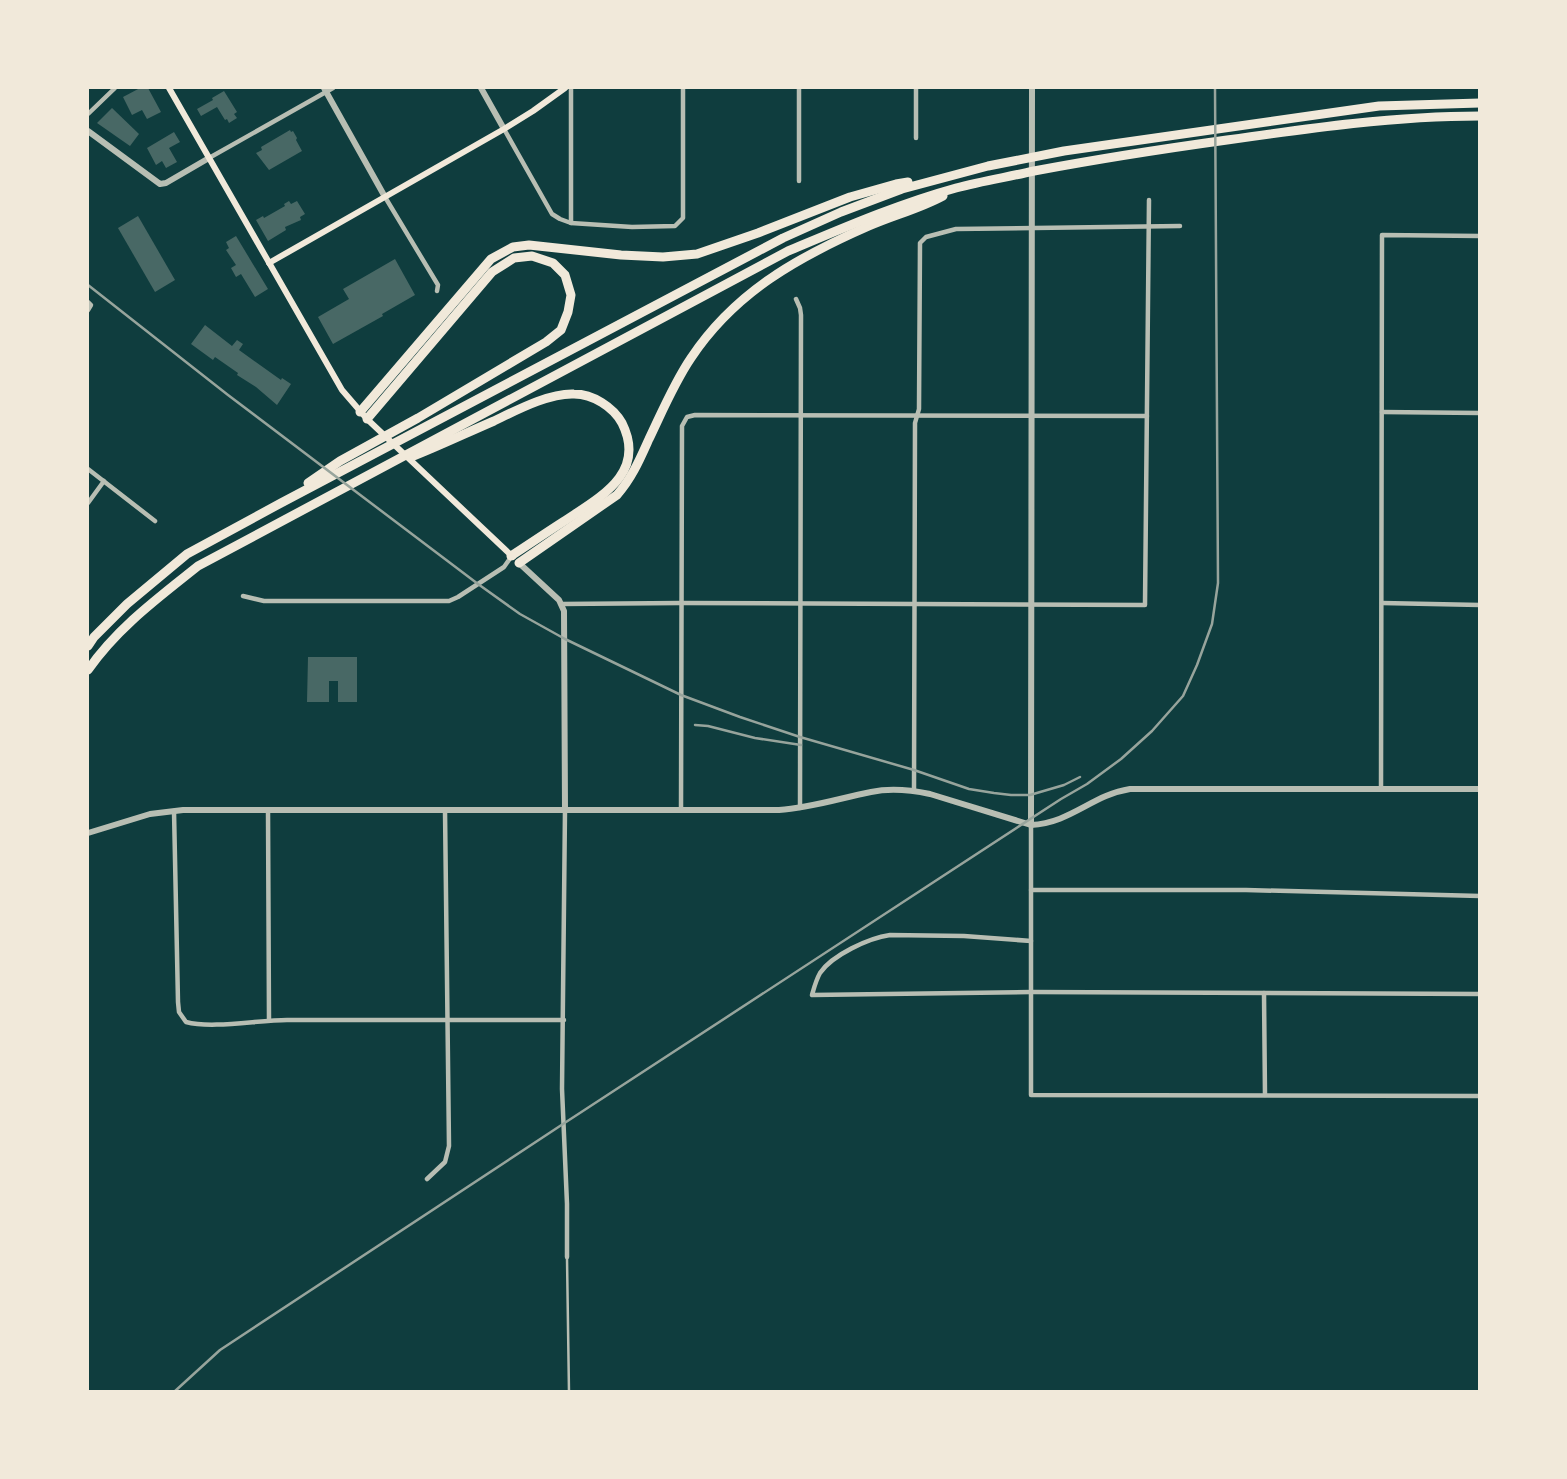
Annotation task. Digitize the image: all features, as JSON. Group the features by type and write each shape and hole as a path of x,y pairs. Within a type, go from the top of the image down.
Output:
{"highway":[{"path":"88,646 127,604 187,554 783,238 841,212 890,193 951,176 1064,151 1379,106 1476,103"},
{"path":"438,441 788,251 918,200 989,180 1163,149 1380,120 1477,116"},
{"path":"363,416 491,259 513,247 529,245 621,255 697,254 850,197 897,184 951,176"},
{"path":"519,563 617,495 629,482 663,408 691,358 716,326 748,295 780,271 807,256 871,225 925,206 957,188"},
{"path":"281,503 340,461 418,418 546,342 561,330 569,312 571,295 565,275 553,263 532,256 514,258 492,272 363,416"},
{"path":"88,670 102,649 139,613 198,566 367,474 438,441 557,395 575,394 603,403 618,416 629,445 628,462 620,478 607,492 511,556"}],"main road":[{"path":"169,88 342,390 363,416 519,563"},
{"path":"269,263 503,129 565,88"}],"street":[{"path":"88,114 115,88"},
{"path":"481,88 552,214 571,223 670,227 683,218 683,88"},
{"path":"571,88 571,223"},
{"path":"799,88 799,181"},
{"path":"916,88 916,138"},
{"path":"1032,88 1031,1095 1479,1096"},
{"path":"88,131 160,184 166,183 328,89 385,197 438,285 437,291"},
{"path":"562,604 1145,605 1149,200"},
{"path":"914,790 915,423 919,409 920,243 926,237 956,229 1180,226"},
{"path":"1381,789 1382,235 1479,236"},
{"path":"796,299 801,315 800,808"},
{"path":"1382,412 1479,413"},
{"path":"681,810 681,426 684,419 695,415 1147,416"},
{"path":"88,469 155,521"},
{"path":"88,503 104,481"},
{"path":"243,596 264,601 449,601 504,566 511,556"},
{"path":"504,566 519,563 562,604 565,621 562,1089 567,1256"},
{"path":"1382,603 1479,605"},
{"path":"88,833 138,817 174,811 779,810 872,792 914,790 1031,825 1065,818 1106,795 1130,789 1479,789"},
{"path":"268,810 268,1020"},
{"path":"426,1179 442,1166 448,1156 445,810"},
{"path":"174,811 177,989 179,1012 183,1020 194,1023 268,1020 564,1020"},
{"path":"1031,890 1246,890 1479,896"},
{"path":"1031,941 964,936 881,936 841,954 826,966 818,976 812,995 1031,992 1479,994"},
{"path":"1264,993 1265,1095"}],"lane":[{"path":"567,1256 569,1391"}],"building":[{"path":"140,88 148,88 161,112 147,119 142,110 132,115 123,97"},
{"path":"224,91 237,112 234,114 237,118 229,123 217,107 201,116 197,109"},
{"path":"112,108 139,134 130,146 97,123"},
{"path":"290,130 297,138 302,151 269,170 256,153 262,150 261,147"},
{"path":"174,132 180,142 169,148 177,162 166,168 162,161 156,165 147,148"},
{"path":"289,201 291,204 297,201 305,214 300,217 301,220 285,227 286,230 268,241 256,220 285,206"},
{"path":"138,216 175,280 155,292 118,228"},
{"path":"236,236 268,289 255,297 241,274 236,277 231,268 236,265 226,250 229,248 226,242"},
{"path":"395,259 415,295 333,344 318,317 349,299 343,289"},
{"path":"205,325 232,346 237,340 243,344 239,350 281,380 282,378 291,384 277,405 237,375 238,373 191,344"},
{"path":"308,657 357,657 357,702 338,702 338,681 329,681 329,702 307,702"}],"railway":[{"path":"174,1392 220,1350 1087,784 1121,759 1152,731 1183,696 1212,624 1218,583 1215,88"},
{"path":"88,285 228,395 478,584 520,614 565,639 681,695 740,717 969,789 1030,795 1064,785 1080,777"},
{"path":"695,725 801,745"}]}
